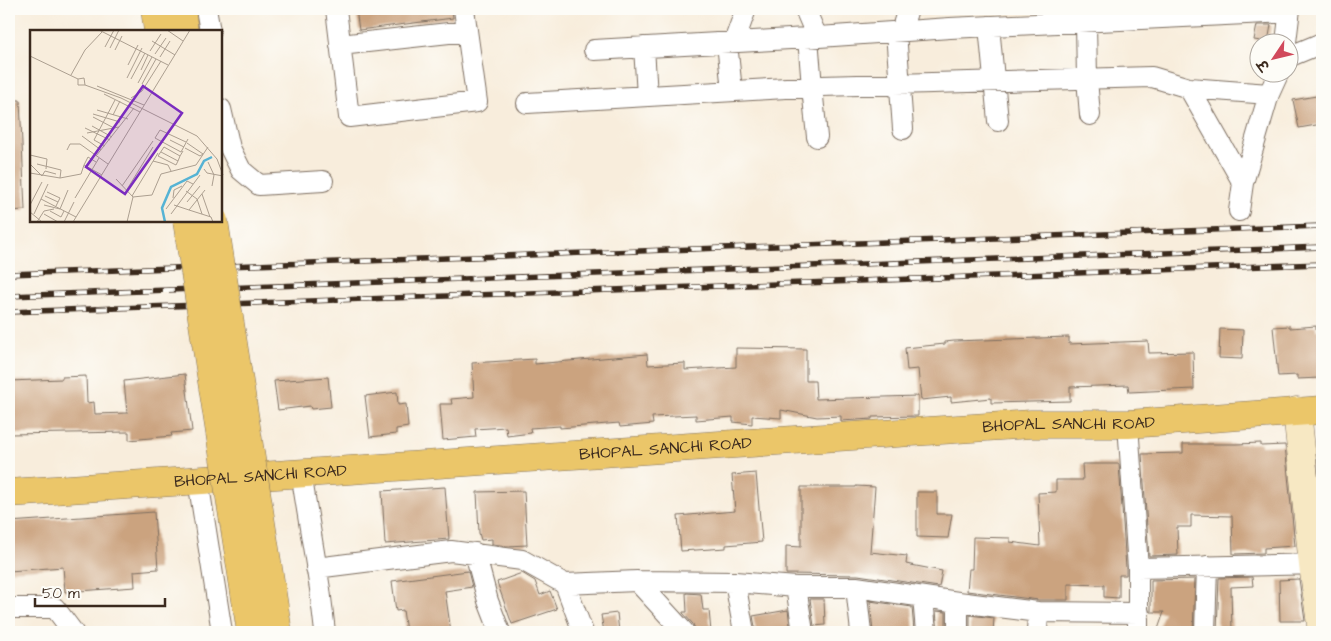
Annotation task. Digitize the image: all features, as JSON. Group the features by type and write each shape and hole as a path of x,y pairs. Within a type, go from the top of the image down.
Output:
{"main road":[{"path":"154,9 158,30"},
{"path":"180,9 184,30"},
{"path":"188,222 251,632"},
{"path":"214,222 278,632"},
{"name":"BHOPAL SANCHI ROAD","path":"9,493 1031,424 1128,424 1310,410"}],"street":[{"path":"206,9 210,30"},
{"path":"336,9 350,117 478,102 464,9"},
{"path":"732,91 730,42 746,9"},
{"path":"805,9 812,38 812,87 817,137"},
{"path":"903,129 898,32 908,9"},
{"path":"971,9 984,26 994,81 998,121"},
{"path":"594,50 984,26 1089,15 1289,11 1287,32"},
{"path":"1089,15 1087,79 1090,115"},
{"path":"340,45 467,32"},
{"path":"1298,53 1322,43"},
{"path":"644,47 647,96"},
{"path":"528,103 812,87 1152,77 1189,88 1269,94"},
{"path":"1239,211 1243,182 1274,82"},
{"path":"1189,88 1243,182"},
{"path":"222,113 230,148 241,170 259,184 323,181"},
{"path":"1310,410 1322,632"},
{"path":"316,568 451,551 522,560 565,584 636,581 735,582 796,587 856,587 958,602 1138,623 1138,568 1128,424"},
{"path":"301,473 325,632"},
{"path":"198,480 222,632"},
{"path":"475,553 488,601 500,632"},
{"path":"1138,568 1317,565"},
{"path":"1205,632 1207,566"},
{"path":"636,581 684,632"},
{"path":"735,582 744,632"},
{"path":"565,584 583,632"},
{"path":"796,587 803,632"},
{"path":"856,587 862,632"},
{"path":"923,597 926,632"},
{"path":"958,602 958,632"},
{"path":"9,608 54,608 72,632"},
{"path":"1037,632 1038,612"}],"building":[{"path":"356,9 452,9 453,18 359,30"},
{"path":"1257,25 1271,25 1270,32 1256,32"},
{"path":"1322,95 1322,124 1299,128 1293,100"},
{"path":"9,100 20,100 25,210 9,211"},
{"path":"1290,326 1290,328 1316,326 1316,330 1322,330 1322,374 1319,374 1320,378 1297,379 1297,375 1278,376 1273,327"},
{"path":"1220,329 1243,330 1242,359 1219,358"},
{"path":"1069,337 1069,344 1148,341 1149,353 1193,352 1194,389 1129,392 1128,385 1070,387 1070,401 991,403 991,398 951,402 951,397 921,400 918,369 907,370 905,348 945,344 945,342 954,341"},
{"path":"736,348 806,349 806,381 815,381 816,399 918,396 918,416 872,417 872,419 841,421 841,416 817,417 781,410 781,418 752,416 752,424 733,422 733,417 696,420 696,415 652,417 653,424 620,427 619,423 560,428 560,426 530,428 531,433 507,436 506,427 475,429 476,437 443,440 440,404 452,404 451,399 474,397 472,363 535,359 535,364 647,354 648,365 685,363 685,370 736,367"},
{"path":"185,374 192,431 171,433 172,436 129,440 129,432 9,434 9,381 86,376 87,403 94,402 95,414 127,413 124,381"},
{"path":"328,377 331,407 311,409 310,406 278,410 274,381"},
{"path":"397,392 398,405 406,404 408,427 396,429 396,434 370,437 365,396"},
{"path":"1261,443 1261,446 1285,445 1295,546 1264,548 1264,553 1233,554 1232,516 1191,515 1191,527 1177,527 1178,555 1149,556 1142,454 1183,453 1183,444"},
{"path":"1316,445 1322,445 1322,493 1321,493"},
{"path":"1082,464 1119,464 1126,575 1119,575 1119,598 1104,597 1104,585 1068,584 1068,600 1039,600 967,591 969,569 972,569 973,537 1010,538 1010,542 1040,546 1038,493 1056,492 1056,480 1083,480"},
{"path":"756,473 762,542 726,545 726,548 681,551 678,516 735,511 732,475"},
{"path":"445,487 449,539 385,544 382,491"},
{"path":"801,487 875,487 870,552 907,556 906,564 942,571 939,587 858,575 786,574 786,546 801,547"},
{"path":"524,491 527,545 507,546 492,544 492,539 481,540 477,492"},
{"path":"917,492 937,492 937,514 952,514 948,538 917,537"},
{"path":"154,512 158,569 134,571 135,587 65,592 63,567 9,571 9,522"},
{"path":"468,571 472,587 445,591 451,632 406,632 403,610 396,611 392,581"},
{"path":"522,573 535,581 540,595 550,591 557,609 512,624 497,582"},
{"path":"1252,577 1253,586 1231,587 1232,632 1217,632 1219,578"},
{"path":"1195,579 1193,632 1157,632 1164,612 1151,612 1151,580"},
{"path":"1299,579 1305,621 1280,621 1279,580"},
{"path":"686,593 701,594 703,610 709,610 711,632 696,632 693,624 683,613 687,612"},
{"path":"810,599 824,599 825,625 814,626"},
{"path":"870,601 912,607 914,632 873,632"},
{"path":"788,610 791,632 773,632 773,629 756,632 753,616"},
{"path":"936,611 946,612 946,632 938,632"},
{"path":"617,613 619,632 604,632 601,615"},
{"path":"970,615 994,618 993,632 970,632"}],"railway":[{"path":"9,274 1322,226"},
{"path":"9,296 1322,247"},
{"path":"9,312 1322,264"}]}
